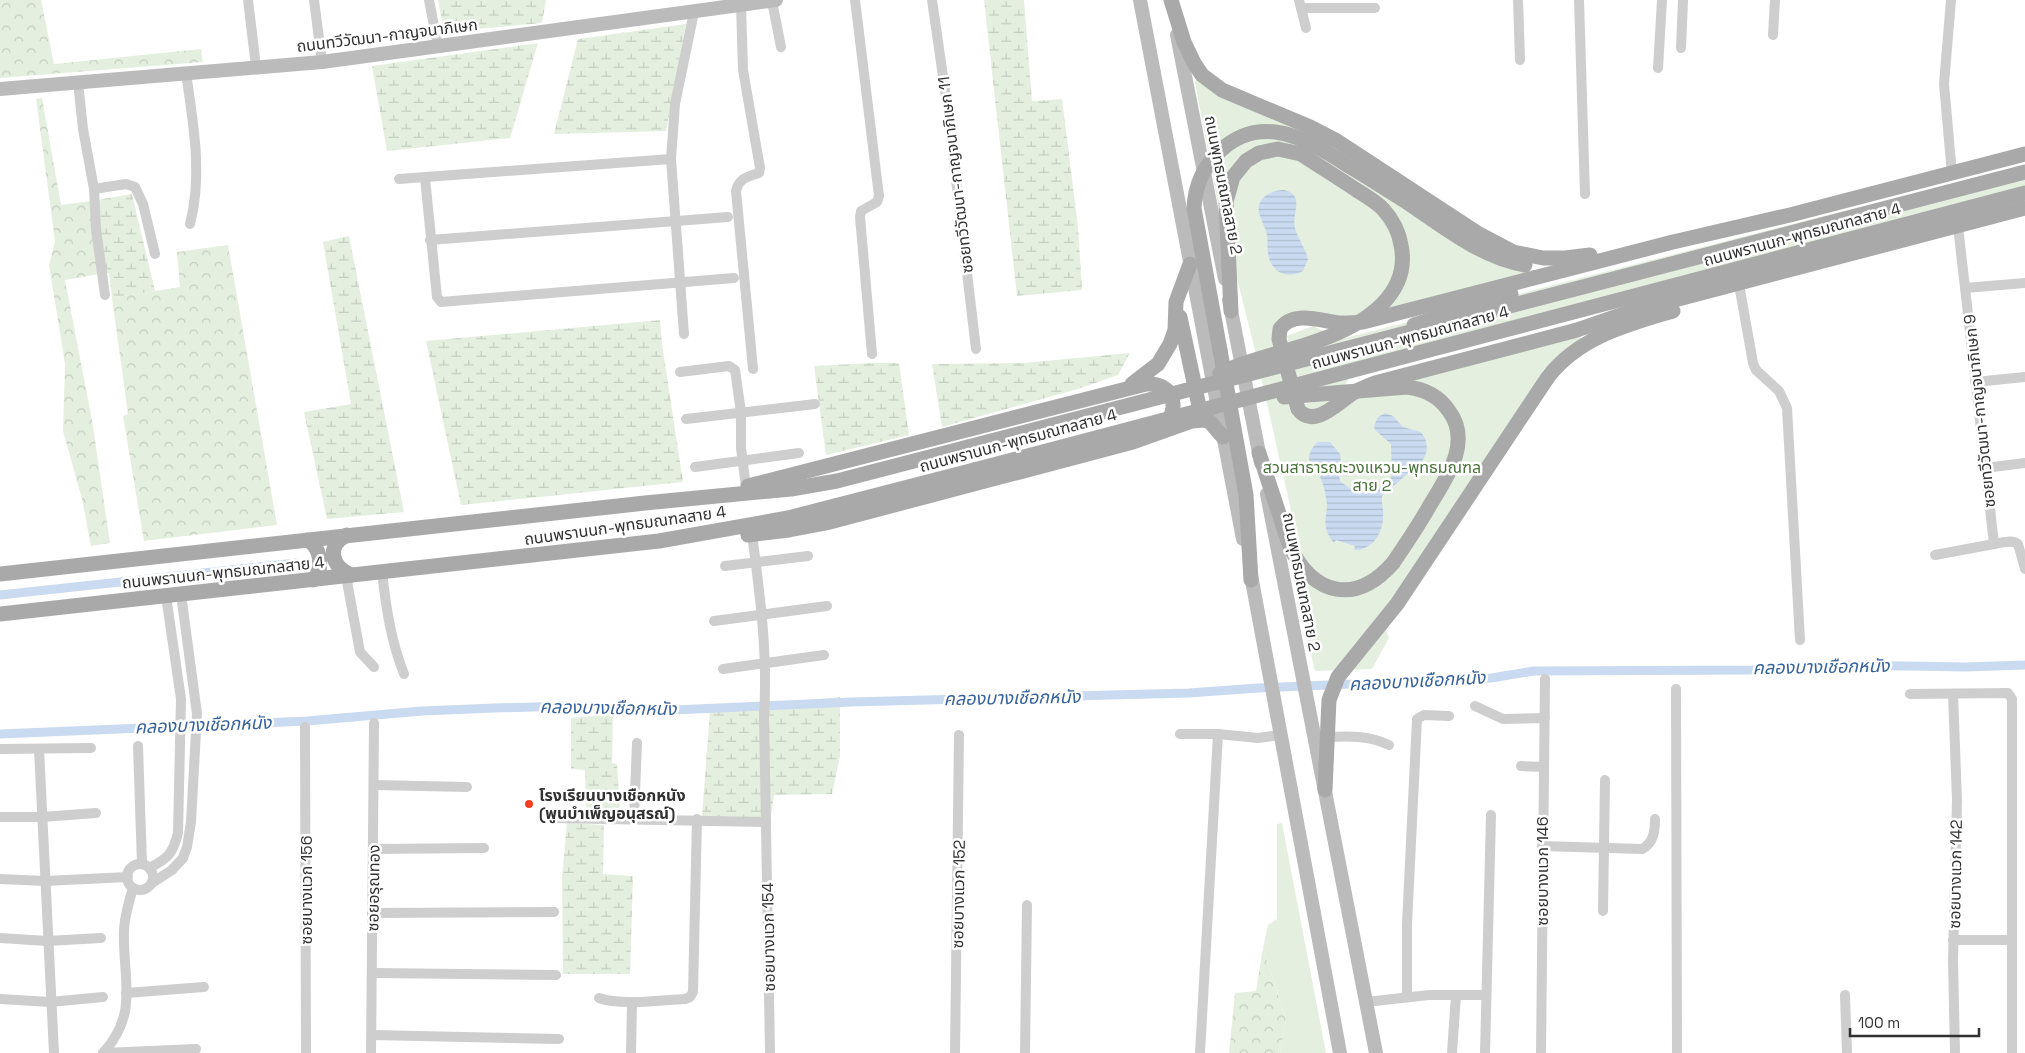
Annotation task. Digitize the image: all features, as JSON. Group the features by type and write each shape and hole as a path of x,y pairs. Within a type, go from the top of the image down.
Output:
{"main road":[{"name":"ถนนทวีวัฒนา-กาญจนาภิเษก","path":"0,89 322,62 742,6 774,0"},
{"path":"1140,0 1252,580 1340,1053"},
{"path":"1171,0 1188,52 1202,75 1212,84 1230,95 1310,127 1337,142 1502,247 1522,255 1553,259 1577,257 1673,242 1790,215 2025,154"},
{"name":"ถนนพุทธมณฑลสาย 2","path":"1171,0 1376,1053"},
{"path":"1252,580 1246,487 1194,208 1199,179 1210,162 1222,149 1233,141 1254,133 1274,132 1286,134 1319,147 1466,240 1504,260 1542,267 1589,269"},
{"path":"1182,391 1244,363 1339,333 1377,309 1394,292 1401,276 1403,256 1397,230 1388,215 1376,203 1300,154 1278,149 1259,153 1246,161 1233,178 1226,202 1231,311"},
{"name":"ถนนพรานนก-พุทธมณฑลสาย 4","path":"0,574 347,535 806,487 857,476 2025,172"},
{"name":"ถนนพรานนก-พุทธมณฑลสาย 4","path":"0,614 659,541 788,518 974,470 1210,414 2025,193"},
{"path":"1790,215 1731,236 1363,322 1341,323 1301,318 1288,320 1280,328 1279,334 1298,409 1300,413 1308,416 1318,415 1353,393 1375,383 1577,330 1629,312 2025,208"},
{"path":"1363,344 1470,306 1673,242"},
{"path":"1105,394 1135,382 1152,370 1163,358 1175,330 1176,302 1190,264"},
{"path":"1325,790 1329,700 1338,677 1397,604 1538,391 1562,361 1580,347 1612,331 1740,290 1811,264"},
{"path":"1176,302 1198,406 1210,414 1214,425 1223,437"},
{"path":"659,541 789,530 845,518 1148,437 1210,414 1284,397 1590,318 1629,312"},
{"path":"693,498 1146,384 1158,385 1167,390 1173,401 1172,414 1163,426 1148,437"},
{"path":"1259,453 1290,547 1298,562 1309,576 1328,587 1348,589 1358,587 1378,577 1393,562 1413,534 1452,467 1459,440 1458,430 1451,413 1433,395 1421,390 1407,387 1284,397"},
{"path":"347,535 337,541 333,552 336,564 348,576"},
{"path":"307,540 314,546 319,558 318,573 313,580"}],"street":[{"path":"248,0 256,67"},
{"path":"314,0 322,62"},
{"path":"429,0 438,47"},
{"path":"774,0 781,47"},
{"path":"855,0 879,196 877,202 861,211 860,217 872,354"},
{"name":"ซอยทวีวัฒนา-กาญจนาภิเษก 11","path":"932,0 947,104 976,349"},
{"path":"1518,0 1520,60"},
{"path":"1578,0 1585,194"},
{"path":"1658,68 1662,0"},
{"path":"1680,48 1683,0"},
{"path":"1773,35 1775,0"},
{"path":"1951,0 1944,84 1952,174"},
{"path":"1306,28 1300,4 1375,8"},
{"path":"742,6 744,70 760,168 759,173 742,178 738,183 736,191 753,369"},
{"path":"684,334 671,160 675,104 694,12"},
{"path":"186,73 197,186 190,224"},
{"path":"78,82 94,189 96,229 105,295"},
{"path":"399,179 671,160"},
{"path":"425,178 437,297 441,302 734,278"},
{"path":"94,189 126,184 135,187 143,204 155,254"},
{"path":"430,240 728,217"},
{"name":"ซอยทวีวัฒนา-กาญจนาภิเษก 9","path":"1958,226 1994,544"},
{"path":"1965,288 2025,283"},
{"path":"1740,290 1753,363 1756,370 1779,390 1786,408 1800,640"},
{"path":"680,372 728,366 732,367 737,375 741,412 742,460 746,486"},
{"path":"1976,382 2025,377"},
{"path":"686,419 815,404"},
{"path":"695,467 799,453"},
{"path":"1985,468 2025,463"},
{"name":"ซอยบางแวก 154","path":"752,534 766,664 764,688 770,1053"},
{"path":"1935,556 2009,541 2018,544 2025,570"},
{"path":"725,566 808,556"},
{"path":"382,572 392,640 404,674"},
{"path":"348,576 360,652 374,667"},
{"path":"166,596 182,710 178,833 175,846 170,855 145,866 134,866 128,877 133,888 146,889 172,870 183,858 187,847 191,822 197,714 181,594"},
{"path":"714,621 827,606"},
{"path":"723,669 824,655"},
{"name":"ซอยบางแวก 146","path":"1540,1053 1545,684"},
{"path":"1676,689 1677,1053"},
{"path":"1910,694 2008,692 2012,699 2012,1053"},
{"name":"ซอยบางแวก 142","path":"1953,694 1957,800 1953,940 1955,1053"},
{"path":"1475,706 1503,719 1545,718"},
{"path":"1407,997 1408,905 1417,719 1424,715 1449,716"},
{"name":"ซอยอรุณทอง","path":"371,1053 374,723"},
{"name":"ซอยบางแวก 156","path":"306,727 306,1053"},
{"path":"1180,734 1218,734 1258,738 1280,735"},
{"path":"1200,1053 1218,734"},
{"name":"ซอยบางแวก 152","path":"955,1053 959,735"},
{"path":"1326,738 1358,736 1379,740 1389,745"},
{"path":"634,818 637,743"},
{"path":"138,746 145,866 153,875 152,883"},
{"path":"0,749 91,748"},
{"path":"39,749 54,1053"},
{"path":"1521,766 1544,767"},
{"path":"1603,911 1605,780"},
{"path":"374,785 468,787"},
{"path":"0,817 42,817 96,813"},
{"path":"1485,1053 1491,815"},
{"path":"552,818 697,819 766,822"},
{"path":"599,998 607,1001 632,1002 685,999 690,997 693,992 697,819"},
{"path":"1542,846 1637,849 1646,847 1656,831 1655,819"},
{"path":"374,849 484,848"},
{"path":"0,879 45,881 128,877"},
{"path":"103,1053 112,1043 122,1026 126,1006 125,913 133,888"},
{"path":"1025,1053 1027,905"},
{"path":"372,913 554,912"},
{"path":"0,938 48,941 101,938"},
{"path":"1953,940 2011,940"},
{"path":"373,973 556,975"},
{"path":"126,993 204,987"},
{"path":"1452,1053 1456,995"},
{"path":"1366,1002 1407,997 1486,995"},
{"path":"1846,995 1847,1053"},
{"path":"0,999 50,1002 103,997"},
{"path":"631,1053 632,1002"},
{"path":"372,1035 559,1038"},
{"path":"103,1053 196,1049"}],"green space":[{"path":"0,0 41,0 54,64 201,49 203,62 0,78"},
{"path":"438,0 546,0 542,23 444,32"},
{"path":"984,0 1024,0 1032,101 1062,99 1078,227 1082,290 1017,296"},
{"path":"686,24 666,131 554,134 578,39"},
{"path":"538,43 510,138 387,151 372,66"},
{"name":"สวนสาธารณะวงแหวน-พุทธมณฑล สาย 2","path":"1198,77 1308,133 1515,268 1542,271 1371,318 1279,322 1290,408 1579,334 1581,340 1544,369 1382,619 1389,638 1372,669 1315,671 1306,633 1312,632 1290,506 1255,350 1217,199 1195,82"},
{"path":"42,98 61,205 91,201 100,274 65,280 92,420 110,543 91,546 82,499 63,431 65,364 49,265 55,241 36,99"},
{"path":"2025,165 2025,201 1350,377 1343,388 1300,403 1287,336 1313,326 1341,339"},
{"path":"132,194 155,291 112,298 109,273 100,274 91,201"},
{"path":"349,236 404,512 327,519 304,412 351,404 323,242"},
{"path":"228,245 277,525 144,541 123,416 128,414 112,298 180,287 177,252"},
{"path":"660,320 683,482 461,505 426,341"},
{"path":"1130,353 1118,375 1078,389 942,427 932,364 1024,363"},
{"path":"899,363 909,435 826,455 814,366"},
{"path":"840,697 840,756 832,794 774,795 770,822 702,816 710,710"},
{"path":"613,714 612,763 617,764 620,813 586,811 585,770 571,769 571,718"},
{"path":"567,823 604,825 603,874 633,876 630,974 563,974 562,877"},
{"path":"1282,823 1326,1053 1280,1053 1286,1020 1263,948 1268,925 1277,919 1277,824"},
{"path":"1263,948 1286,1020 1280,1053 1229,1053 1235,993 1256,991"}],"water":[{"path":"1284,190 1291,192 1296,201 1295,228 1308,259 1303,271 1291,275 1281,273 1272,266 1268,252 1267,235 1259,213 1260,203 1266,195"},
{"path":"1385,413 1393,416 1403,427 1421,432 1425,439 1427,450 1422,461 1382,496 1383,514 1379,535 1366,548 1354,550 1355,546 1336,540 1334,543 1329,536 1325,525 1327,504 1324,489 1319,475 1309,459 1310,454 1318,442 1330,442 1340,454 1340,481 1352,490 1368,493 1374,492 1389,481 1392,475 1391,444 1375,430 1374,426 1378,417"}],"waterway":[{"path":"0,595 296,563"},
{"name":"คลองบางเชือกหนัง","path":"0,734 307,721 422,711 495,708 566,706 651,711 852,702 1189,693 1258,688 1491,678 1534,671 1752,670 1845,665 1966,667 2025,665"}],"place":[{"name":"โรงเรียนบางเชือกหนัง (พูนบำเพ็ญอนุสรณ์)","path":"529,804"}]}
